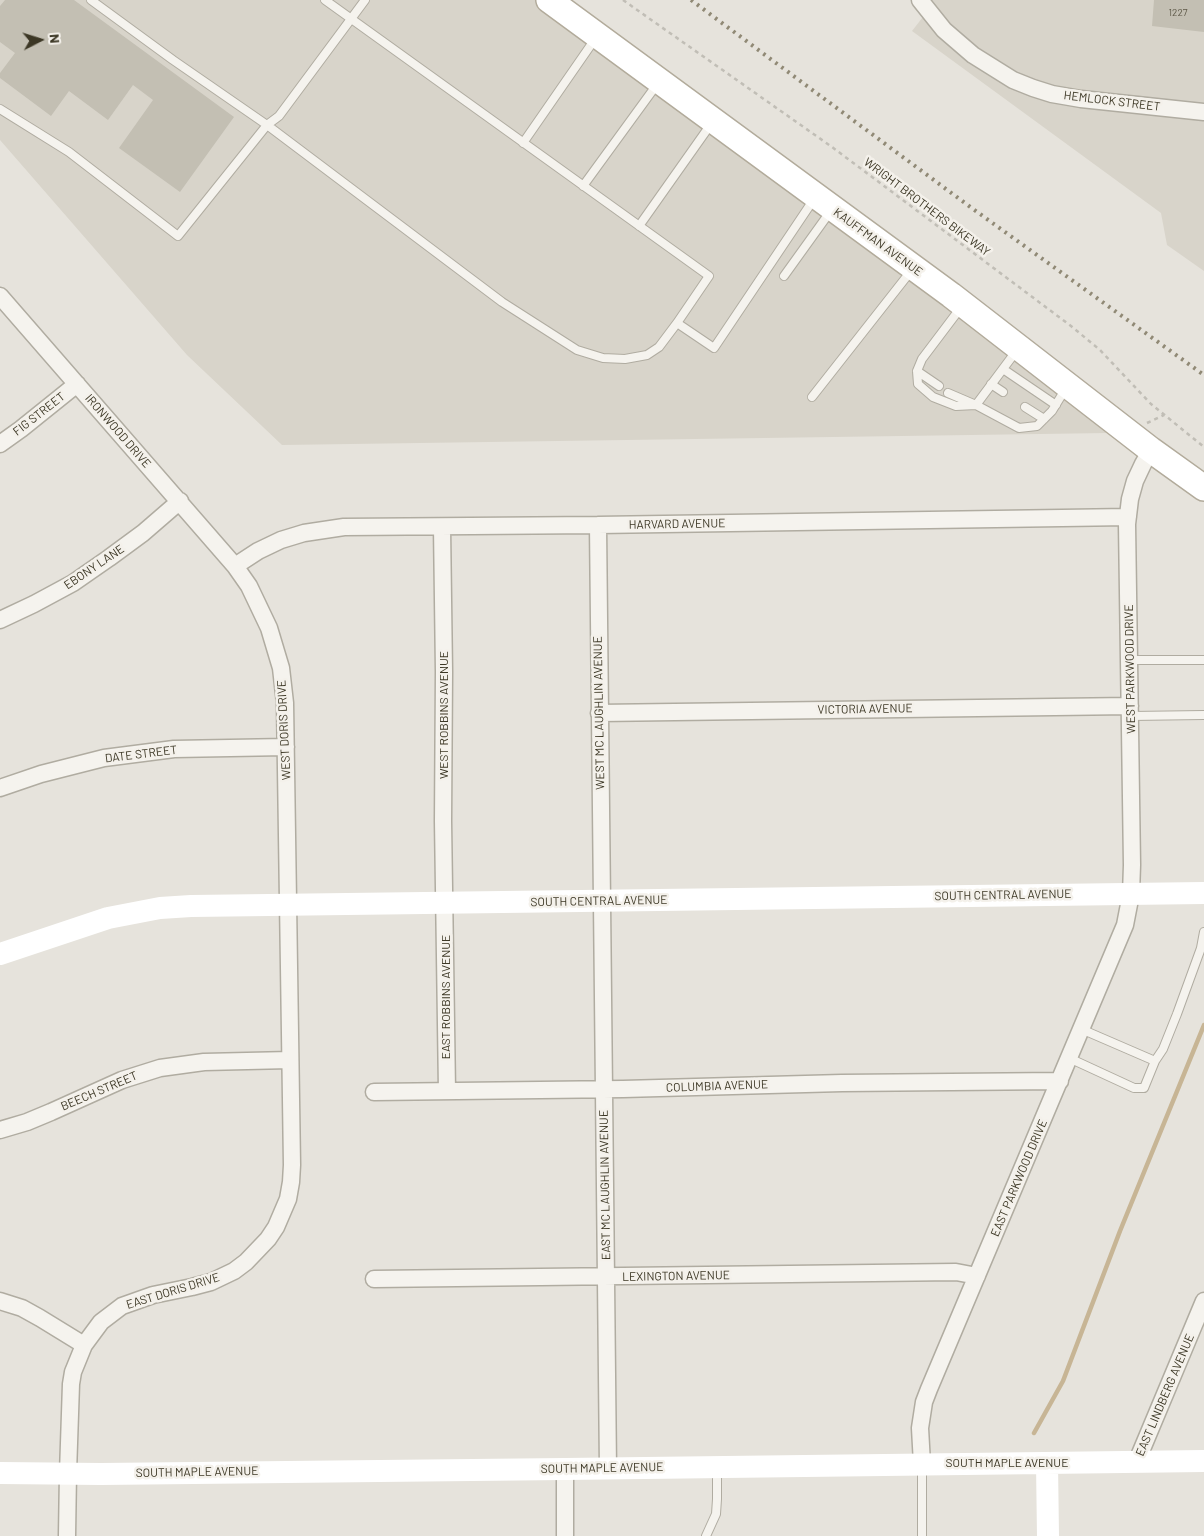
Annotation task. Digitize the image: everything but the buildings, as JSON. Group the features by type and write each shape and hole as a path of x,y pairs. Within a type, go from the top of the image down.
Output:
{"main road":[{"name":"KAUFFMAN AVENUE","path":"549,0 1019,347 1062,395 1151,450 1204,488"}],"street":[{"name":"HEMLOCK STREET","path":"912,0 923,6 944,30 972,55 1013,80 1033,88 1052,94 1081,99 1204,112"},
{"name":"IRONWOOD DRIVE","path":"0,296 235,566"},
{"name":"FIG STREET","path":"0,444 77,384"},
{"name":"WEST PARKWOOD DRIVE","path":"1131,894 1128,517 1135,481 1151,450"},
{"name":"EBONY LANE","path":"0,620 42,600 110,558 180,501"},
{"name":"HARVARD AVENUE","path":"235,566 258,551 281,540 304,533 344,527 1128,517"},
{"name":"WEST MC LAUGHLIN AVENUE","path":"598,525 601,901"},
{"name":"WEST ROBBINS AVENUE","path":"442,527 444,672 443,821 446,903"},
{"name":"WEST DORIS DRIVE","path":"235,566 260,607 276,650 284,687 289,904"},
{"name":"VICTORIA AVENUE","path":"599,713 1130,711"},
{"name":"DATE STREET","path":"0,788 41,774 104,758 174,748 286,747"},
{"name":"SOUTH CENTRAL AVENUE","path":"0,954 83,926 131,913 190,906 1204,893"},
{"name":"EAST PARKWOOD DRIVE","path":"922,1464 920,1428 924,1402 1126,926 1131,894"},
{"name":"EAST MC LAUGHLIN AVENUE","path":"601,901 608,1468"},
{"name":"EAST ROBBINS AVENUE","path":"446,903 447,1091"},
{"name":"EAST DORIS DRIVE","path":"67,1536 73,1372 84,1345 101,1322 122,1306 153,1295 192,1288 221,1278 246,1262 268,1239 283,1213 291,1182 289,904"},
{"name":"BEECH STREET","path":"0,1130 51,1112 122,1080 160,1068 204,1062 290,1060"},
{"name":"COLUMBIA AVENUE","path":"374,1092 1060,1081"},
{"name":"LEXINGTON AVENUE","path":"374,1279 956,1272 977,1276"},
{"path":"0,1301 22,1308 84,1345"},
{"name":"EAST LINDBERG AVENUE","path":"1137,1461 1204,1301"},
{"name":"SOUTH MAPLE AVENUE","path":"0,1473 565,1469 1204,1461"},
{"path":"1047,1463 1048,1536"},
{"path":"565,1469 566,1536"}],"lane":[{"path":"91,0 267,125 502,302 577,350 602,358 625,359 646,355 659,347 709,276 325,0"},
{"path":"0,109 69,152 178,236 267,125 279,116 365,0"},
{"path":"523,142 598,35"},
{"path":"583,186 659,81"},
{"path":"639,226 714,121"},
{"path":"677,322 714,348 825,202"},
{"path":"784,276 825,202"},
{"path":"812,397 914,268"},
{"path":"963,305 916,371 918,384 933,397 956,406 976,405 1019,347"},
{"path":"948,393 976,405 1019,428 1037,426 1062,395 1003,369"},
{"path":"916,371 939,386"},
{"path":"992,384 1003,392"},
{"path":"1025,407 1044,419"},
{"path":"1130,660 1204,660"},
{"path":"1130,711 1204,715"},
{"path":"1069,1058 1134,1088 1144,1088 1177,1014 1204,932"},
{"path":"1081,1029 1156,1061"},
{"path":"922,1464 922,1536"},
{"path":"706,1536 716,1514 716,1466"}],"path":[{"name":"WRIGHT BROTHERS BIKEWAY","path":"623,0 832,147 1071,326 1100,350 1151,404 1204,447"}],"shaded area":[{"path":"0,0 571,0 1123,412 1108,433 282,445 187,355 0,140"},
{"path":"930,0 1204,0 1204,271 1167,245 1161,213 912,31 933,4"}],"waterway":[{"path":"1034,1433 1063,1381 1120,1231 1204,1025"}],"railway":[{"path":"691,0 973,209 1204,375"}]}
